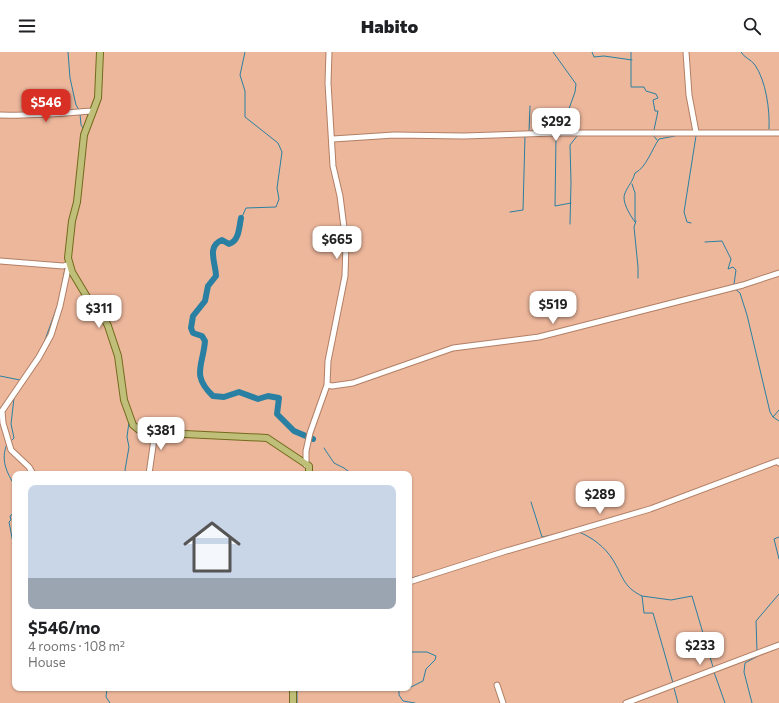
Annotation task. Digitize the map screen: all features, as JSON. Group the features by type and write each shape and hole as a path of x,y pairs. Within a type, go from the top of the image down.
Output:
{"main road":[{"path":"100,52 98,98 84,135 77,202 70,234 69,264 97,314 105,320 108,326 118,356 124,400 133,424 139,430 267,438 309,466 309,471"},
{"path":"293,691 293,703"}],"street":[{"path":"306,465 306,451 310,433 327,385 328,361 338,317 346,261 342,211 333,166 333,138 328,83 329,52"},
{"path":"686,52 689,95 696,132"},
{"path":"0,116 33,116 52,113 92,111"},
{"path":"333,138 394,135 464,136 696,132 779,133"},
{"path":"0,261 63,266 69,264"},
{"path":"30,471 11,450 3,423 2,411 39,357 51,335 60,306 69,264"},
{"path":"327,385 332,386 353,383 452,348 539,337 743,285 779,273"},
{"path":"149,471 154,440 153,431"},
{"path":"412,581 503,552 650,509 778,461 779,463"},
{"path":"626,703 779,645"},
{"path":"498,685 502,703"}],"waterway":[{"path":"68,52 70,78 76,105 79,110"},
{"path":"242,217 246,208 276,207 279,199 277,188 282,152 278,143 245,117 245,91 240,75 245,52"},
{"path":"553,52 576,84 575,92 561,131"},
{"path":"592,52 594,57 604,56 632,60"},
{"path":"631,52 631,87 644,87 646,91 656,94 658,98 653,100 655,111 658,111 654,130"},
{"path":"741,52 755,65 765,87 769,113 769,129"},
{"path":"529,132 530,106"},
{"path":"80,114 81,125 83,128"},
{"path":"653,135 657,140"},
{"path":"510,212 523,210 525,136"},
{"path":"560,136 556,136 555,206 571,203"},
{"path":"570,224 570,145 577,136"},
{"path":"635,222 625,204 625,193 635,173 639,171 646,163 659,139 675,136"},
{"path":"691,223 687,222 684,212 696,136"},
{"path":"632,184 635,193 635,221"},
{"path":"241,218 238,234 235,240 229,244 222,240 214,246 213,256 216,276 208,286 205,301 193,316 191,328 193,333 202,336 205,341 200,376 206,389 213,396 224,397 239,392 258,399 268,396 279,398 277,414 294,431 313,439"},
{"path":"636,221 634,227 638,278"},
{"path":"705,242 722,241 731,259 728,269 733,267 736,270 734,284"},
{"path":"62,285 65,268"},
{"path":"735,289 740,293 747,315 770,412 773,417"},
{"path":"45,340 58,304"},
{"path":"98,304 98,311"},
{"path":"0,376 20,380"},
{"path":"13,391 16,386"},
{"path":"0,409 11,394"},
{"path":"11,441 14,438 11,424 14,398"},
{"path":"779,410 773,417 779,421"},
{"path":"125,471 129,447 127,437 129,422"},
{"path":"7,444 4,461 12,481"},
{"path":"324,448 334,463 348,471"},
{"path":"531,502 542,537 557,534"},
{"path":"12,514 10,516 11,520 9,522 12,538"},
{"path":"579,532 594,540 606,551 613,560 627,585 642,596 644,613 653,613 673,683"},
{"path":"562,538 573,534"},
{"path":"779,537 774,539 779,559"},
{"path":"412,578 418,576"},
{"path":"757,651 756,621 779,594"},
{"path":"642,596 671,600 692,596 713,667"},
{"path":"412,652 427,652 436,656 435,660 426,669 423,681 412,686"},
{"path":"752,703 744,672 745,663 758,656"},
{"path":"714,672 725,703"},
{"path":"674,688 678,703"},
{"path":"107,691 106,697 110,703"},
{"path":"297,691 297,703"},
{"path":"399,691 399,695 403,701 415,703"}]}
